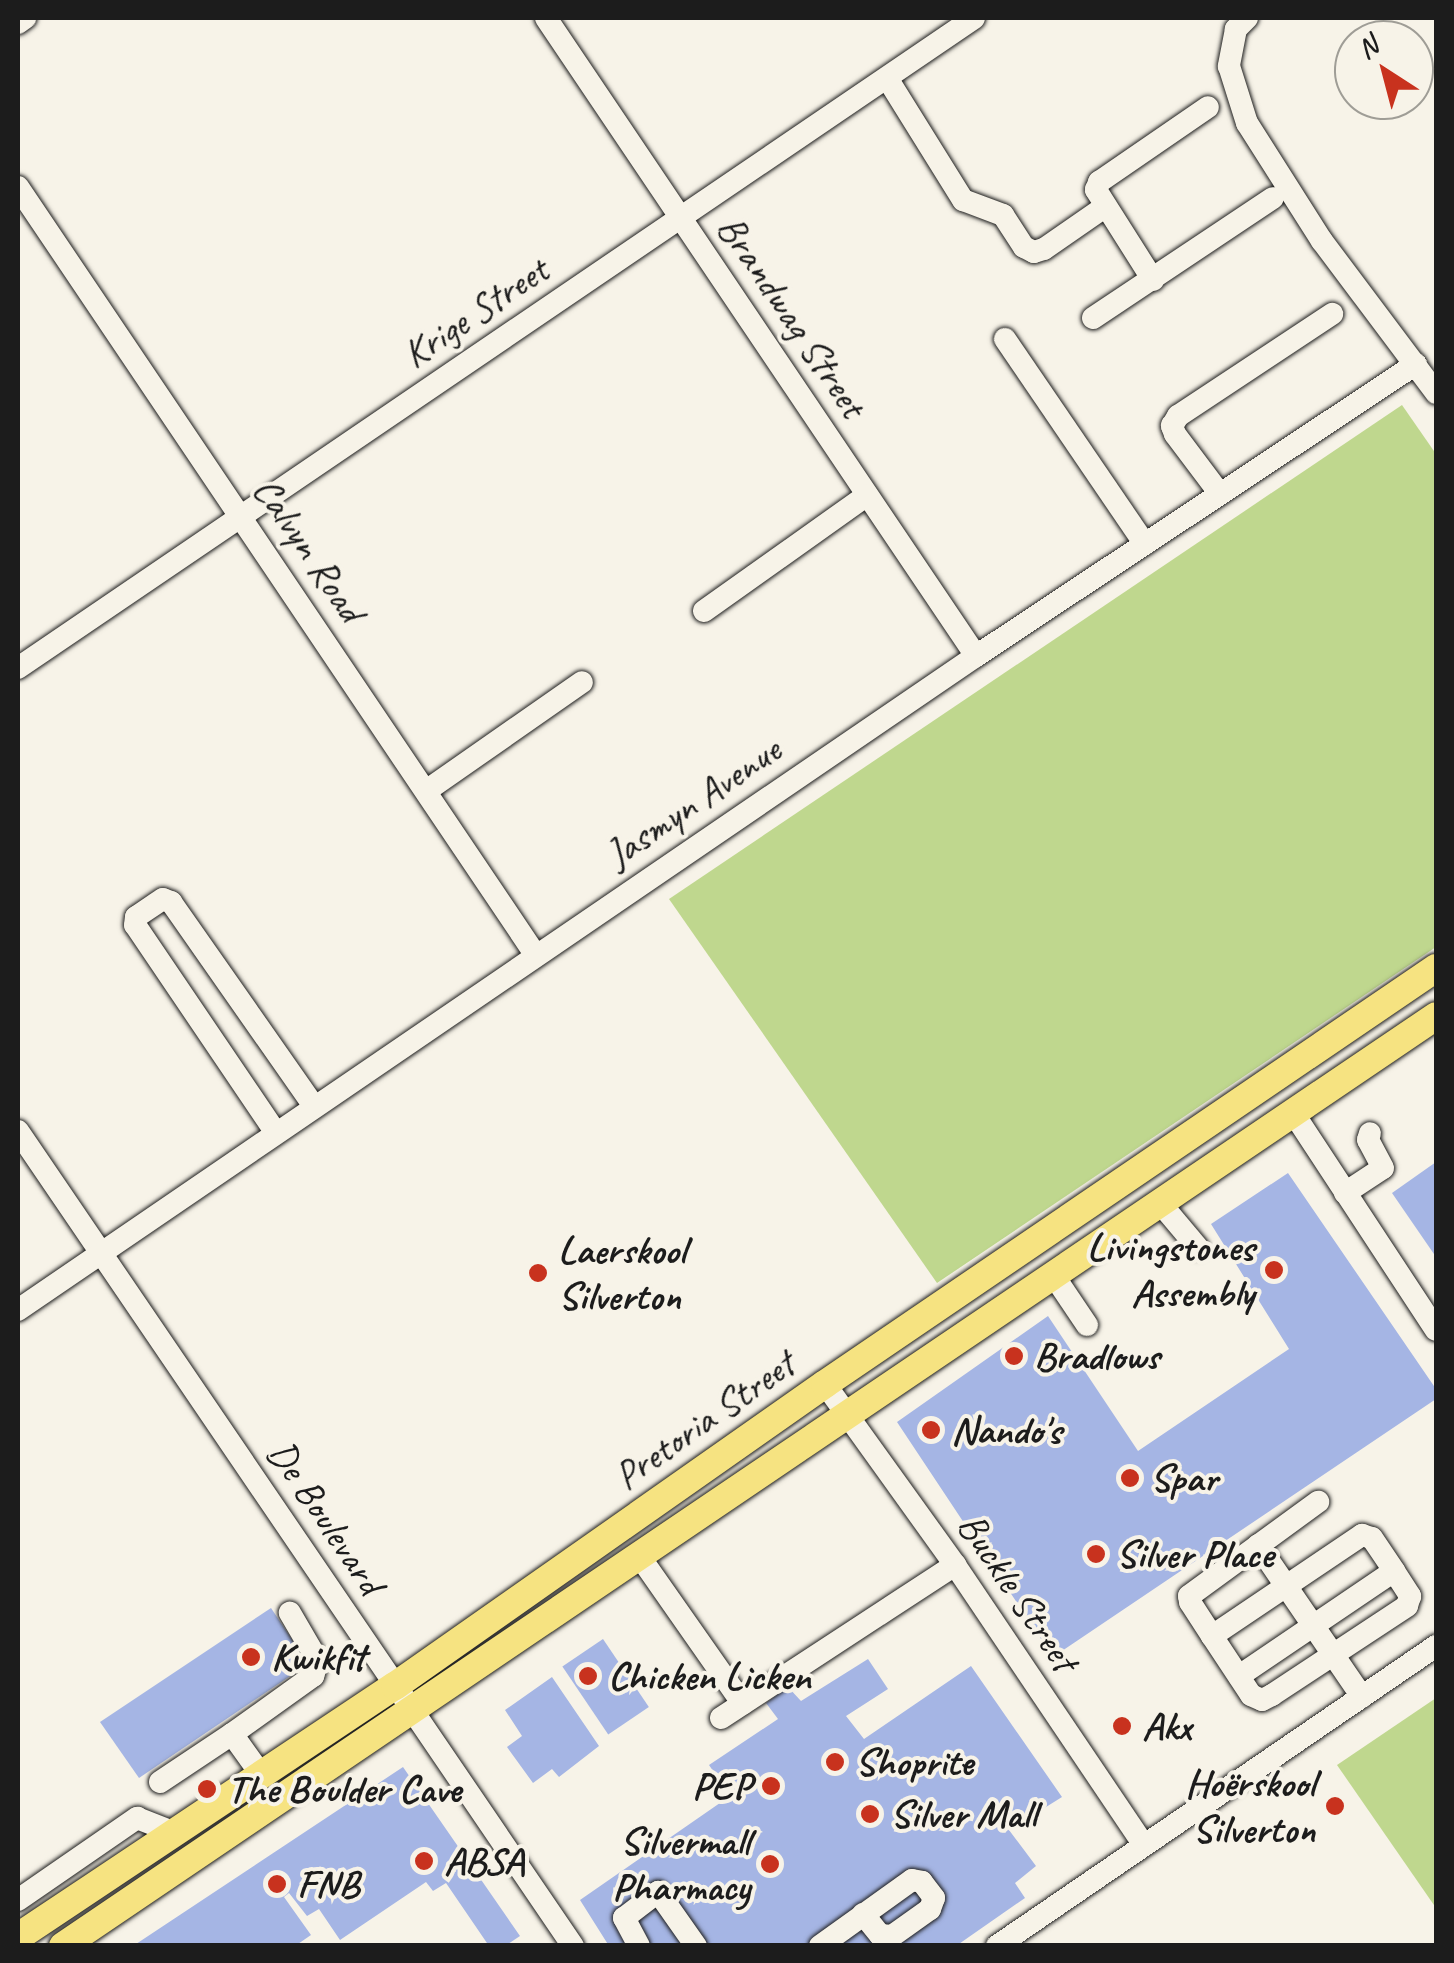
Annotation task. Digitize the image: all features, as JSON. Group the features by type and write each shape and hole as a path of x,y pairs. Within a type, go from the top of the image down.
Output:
{"main road":[{"name":"Pretoria Street","path":"18,1938 395,1686 826,1384 1436,968"},
{"name":"Pretoria Street","path":"63,1946 1436,1016"},
{"path":"883,1345 923,1342 1131,1205 1151,1200 1161,1204"}],"street":[{"path":"18,23 26,18"},
{"name":"Brandwag Street","path":"546,18 976,656"},
{"name":"Krige Street","path":"18,668 974,18"},
{"path":"1247,18 1236,29 1230,58 1247,123 1322,240 1436,393"},
{"path":"887,78 963,200 1003,214 1024,247 1034,252 1044,248 1106,206"},
{"path":"1154,280 1096,190 1107,173 1208,107"},
{"name":"Calvyn Road","path":"18,187 536,954"},
{"path":"1093,318 1273,198"},
{"path":"1220,494 1175,434 1172,426 1178,416 1332,314"},
{"path":"1005,339 1145,544"},
{"name":"Jasmyn Avenue","path":"18,1310 976,656 1416,364"},
{"path":"704,612 867,495"},
{"path":"426,791 582,682"},
{"path":"276,1133 135,925 136,917 164,899 171,902 314,1106"},
{"path":"1294,1114 1436,1330"},
{"name":"De Boulevard","path":"18,1131 573,1946"},
{"path":"1345,1193 1384,1168 1368,1140 1370,1133"},
{"path":"1161,1204 1198,1248"},
{"path":"1054,1276 1087,1325"},
{"name":"Buckle Street","path":"826,1384 955,1565 1144,1845"},
{"path":"1212,1636 1362,1535 1372,1538 1410,1601 1334,1656 1262,1700 1251,1695 1212,1636 1189,1596 1318,1502"},
{"path":"1258,1546 1362,1696"},
{"path":"640,1557 743,1704"},
{"path":"721,1718 955,1565"},
{"path":"1238,1676 1394,1572"},
{"path":"160,1782 313,1676 318,1661 290,1613"},
{"path":"997,1946 1436,1646"},
{"path":"232,1734 260,1773"},
{"path":"18,1900 137,1818 175,1833"},
{"path":"640,1946 624,1918 658,1892 696,1946"},
{"path":"820,1946 864,1914"}],"green space":[{"path":"1402,405 1436,454 1436,947 937,1283 669,899"},
{"path":"1436,1698 1436,1908 1337,1765"}],"building":[{"path":"1436,1162 1436,1257 1392,1193"},
{"name":"Silver Place","path":"1288,1173 1436,1389 1436,1399 1053,1657 897,1422 1048,1316 1138,1451 1289,1349 1211,1224"},
{"path":"271,1608 305,1659 302,1668 139,1778 100,1722"},
{"path":"603,1639 649,1707 608,1734 562,1666"},
{"name":"Silver Mall","path":"868,1659 888,1689 846,1716 864,1739 971,1666 1062,1797 1009,1830 1036,1866 1015,1883 1025,1898 956,1946 609,1946 580,1900 730,1796 709,1765 778,1719 766,1703 788,1687 801,1701"},
{"path":"552,1677 599,1746 559,1777 552,1769 533,1783 507,1747 522,1736 505,1710"},
{"path":"403,1767 520,1936 505,1946 489,1946 446,1883 433,1891 426,1882 340,1940 319,1909 307,1916 289,1893 284,1897 311,1935 295,1946 133,1946"}],"place":[{"name":"Livingstones Assembly","path":"1274,1270"},
{"name":"Laerskool Silverton","path":"538,1273"},
{"name":"Bradlows","path":"1014,1356"},
{"name":"Nando's","path":"931,1430"},
{"name":"Spar","path":"1130,1478"},
{"name":"Silver Place","path":"1096,1554"},
{"name":"Kwikfit","path":"251,1657"},
{"name":"Chicken Licken","path":"588,1676"},
{"name":"Akx","path":"1122,1726"},
{"name":"Shoprite","path":"835,1762"},
{"name":"PEP","path":"771,1786"},
{"name":"The Boulder Cave","path":"207,1789"},
{"name":"Hoërskool Silverton","path":"1335,1806"},
{"name":"Silver Mall","path":"870,1814"},
{"name":"ABSA","path":"424,1861"},
{"name":"Silvermall Pharmacy","path":"770,1864"},
{"name":"FNB","path":"277,1884"}]}
